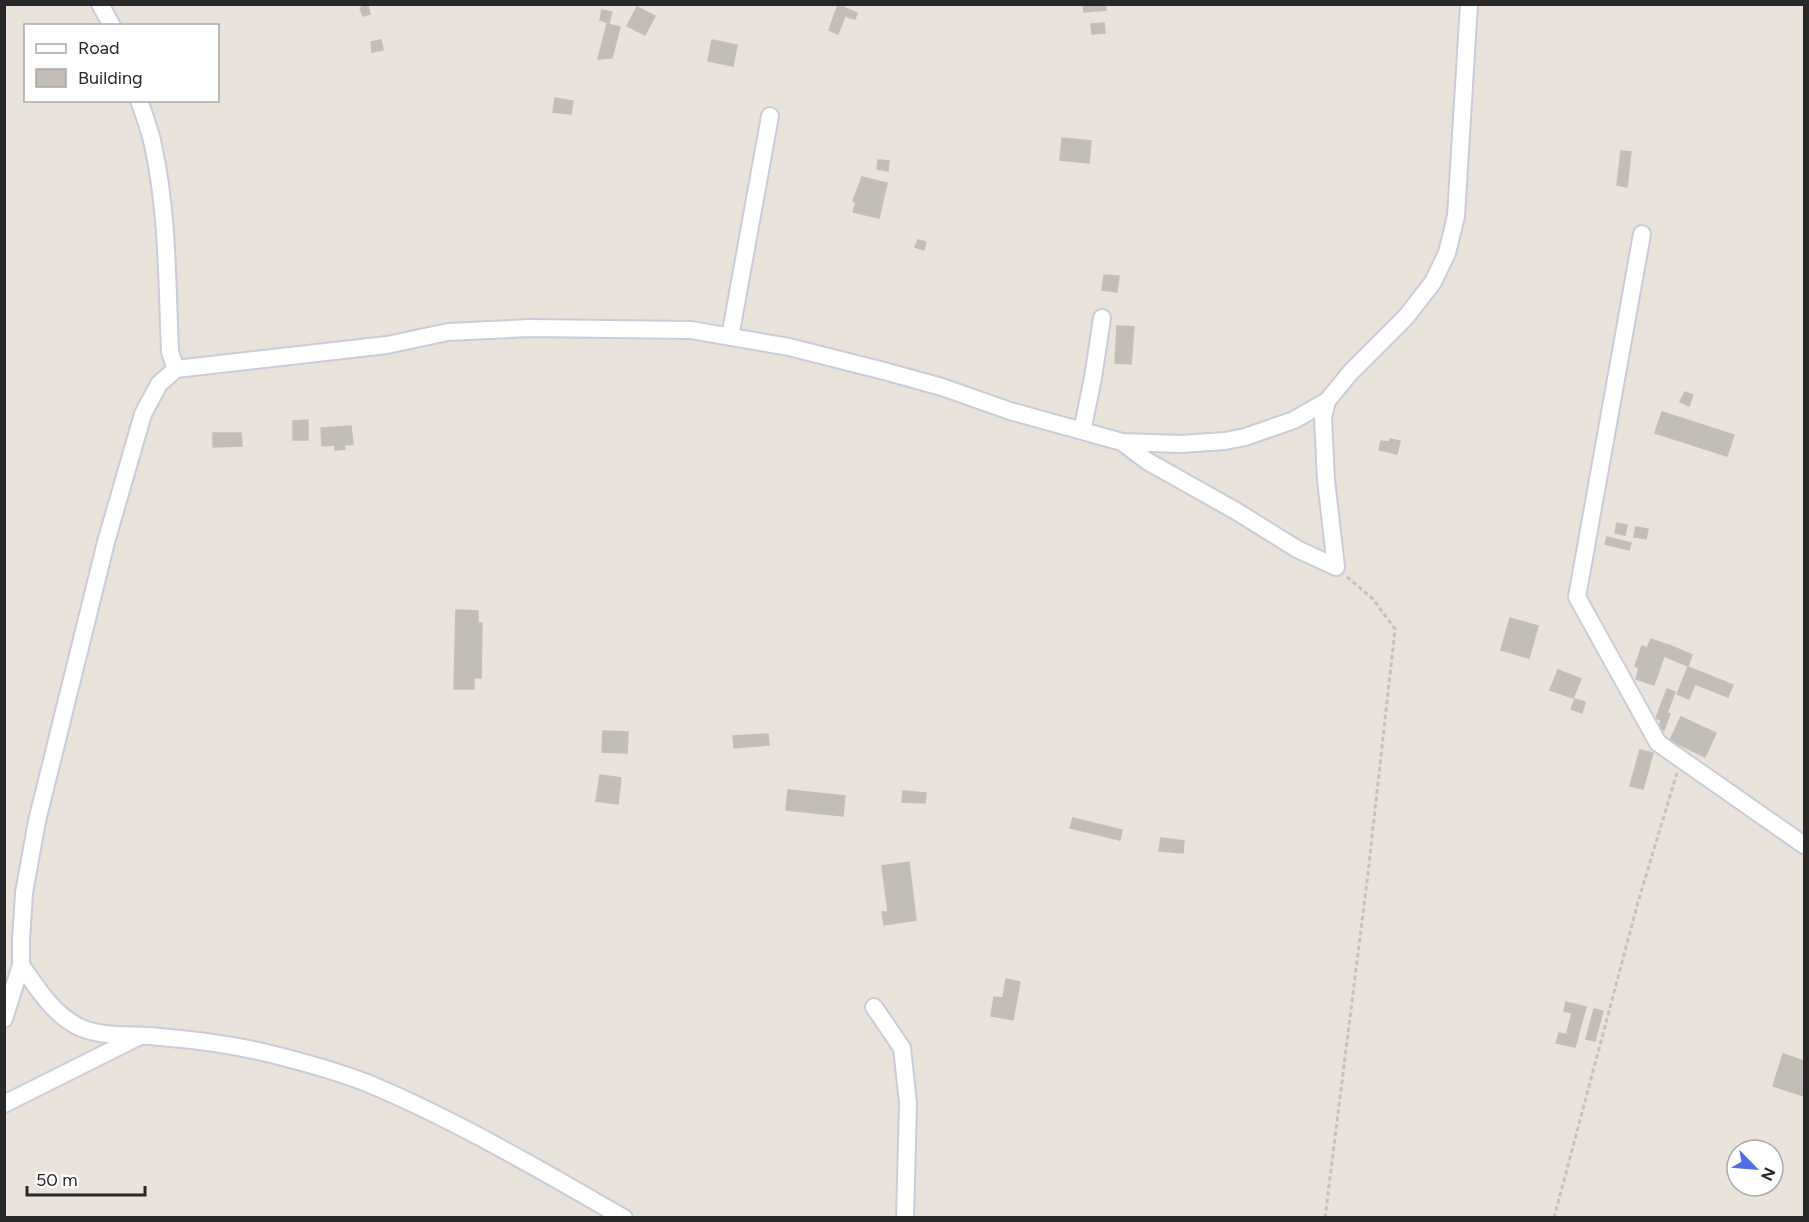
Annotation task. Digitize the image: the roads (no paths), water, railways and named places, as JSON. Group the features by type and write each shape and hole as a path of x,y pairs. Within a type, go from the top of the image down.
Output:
{"street":[{"path":"100,4 111,24"},
{"path":"4,1019 21,965 24,893 37,821 106,542 143,414 159,384 176,369 387,345 448,332 530,328 691,330 789,346 942,387 1010,411 1122,442 1180,444 1225,441 1265,431 1294,420 1327,401 1350,373 1406,317 1433,282 1448,253 1456,216 1460,170 1469,4"},
{"path":"140,102 152,142 158,172 166,251 170,352 176,369"},
{"path":"730,337 770,116"},
{"path":"1642,234 1577,597 1658,743 1804,845"},
{"path":"1082,431 1102,318"},
{"path":"1122,442 1147,461 1236,511 1297,549 1336,567 1326,480 1323,418 1327,401"},
{"path":"21,965 56,1011 78,1026 99,1033 188,1039 246,1048 307,1063 365,1082 482,1138 624,1218"},
{"path":"874,1007 902,1048 908,1103 905,1218"},
{"path":"4,1104 141,1035"}]}
